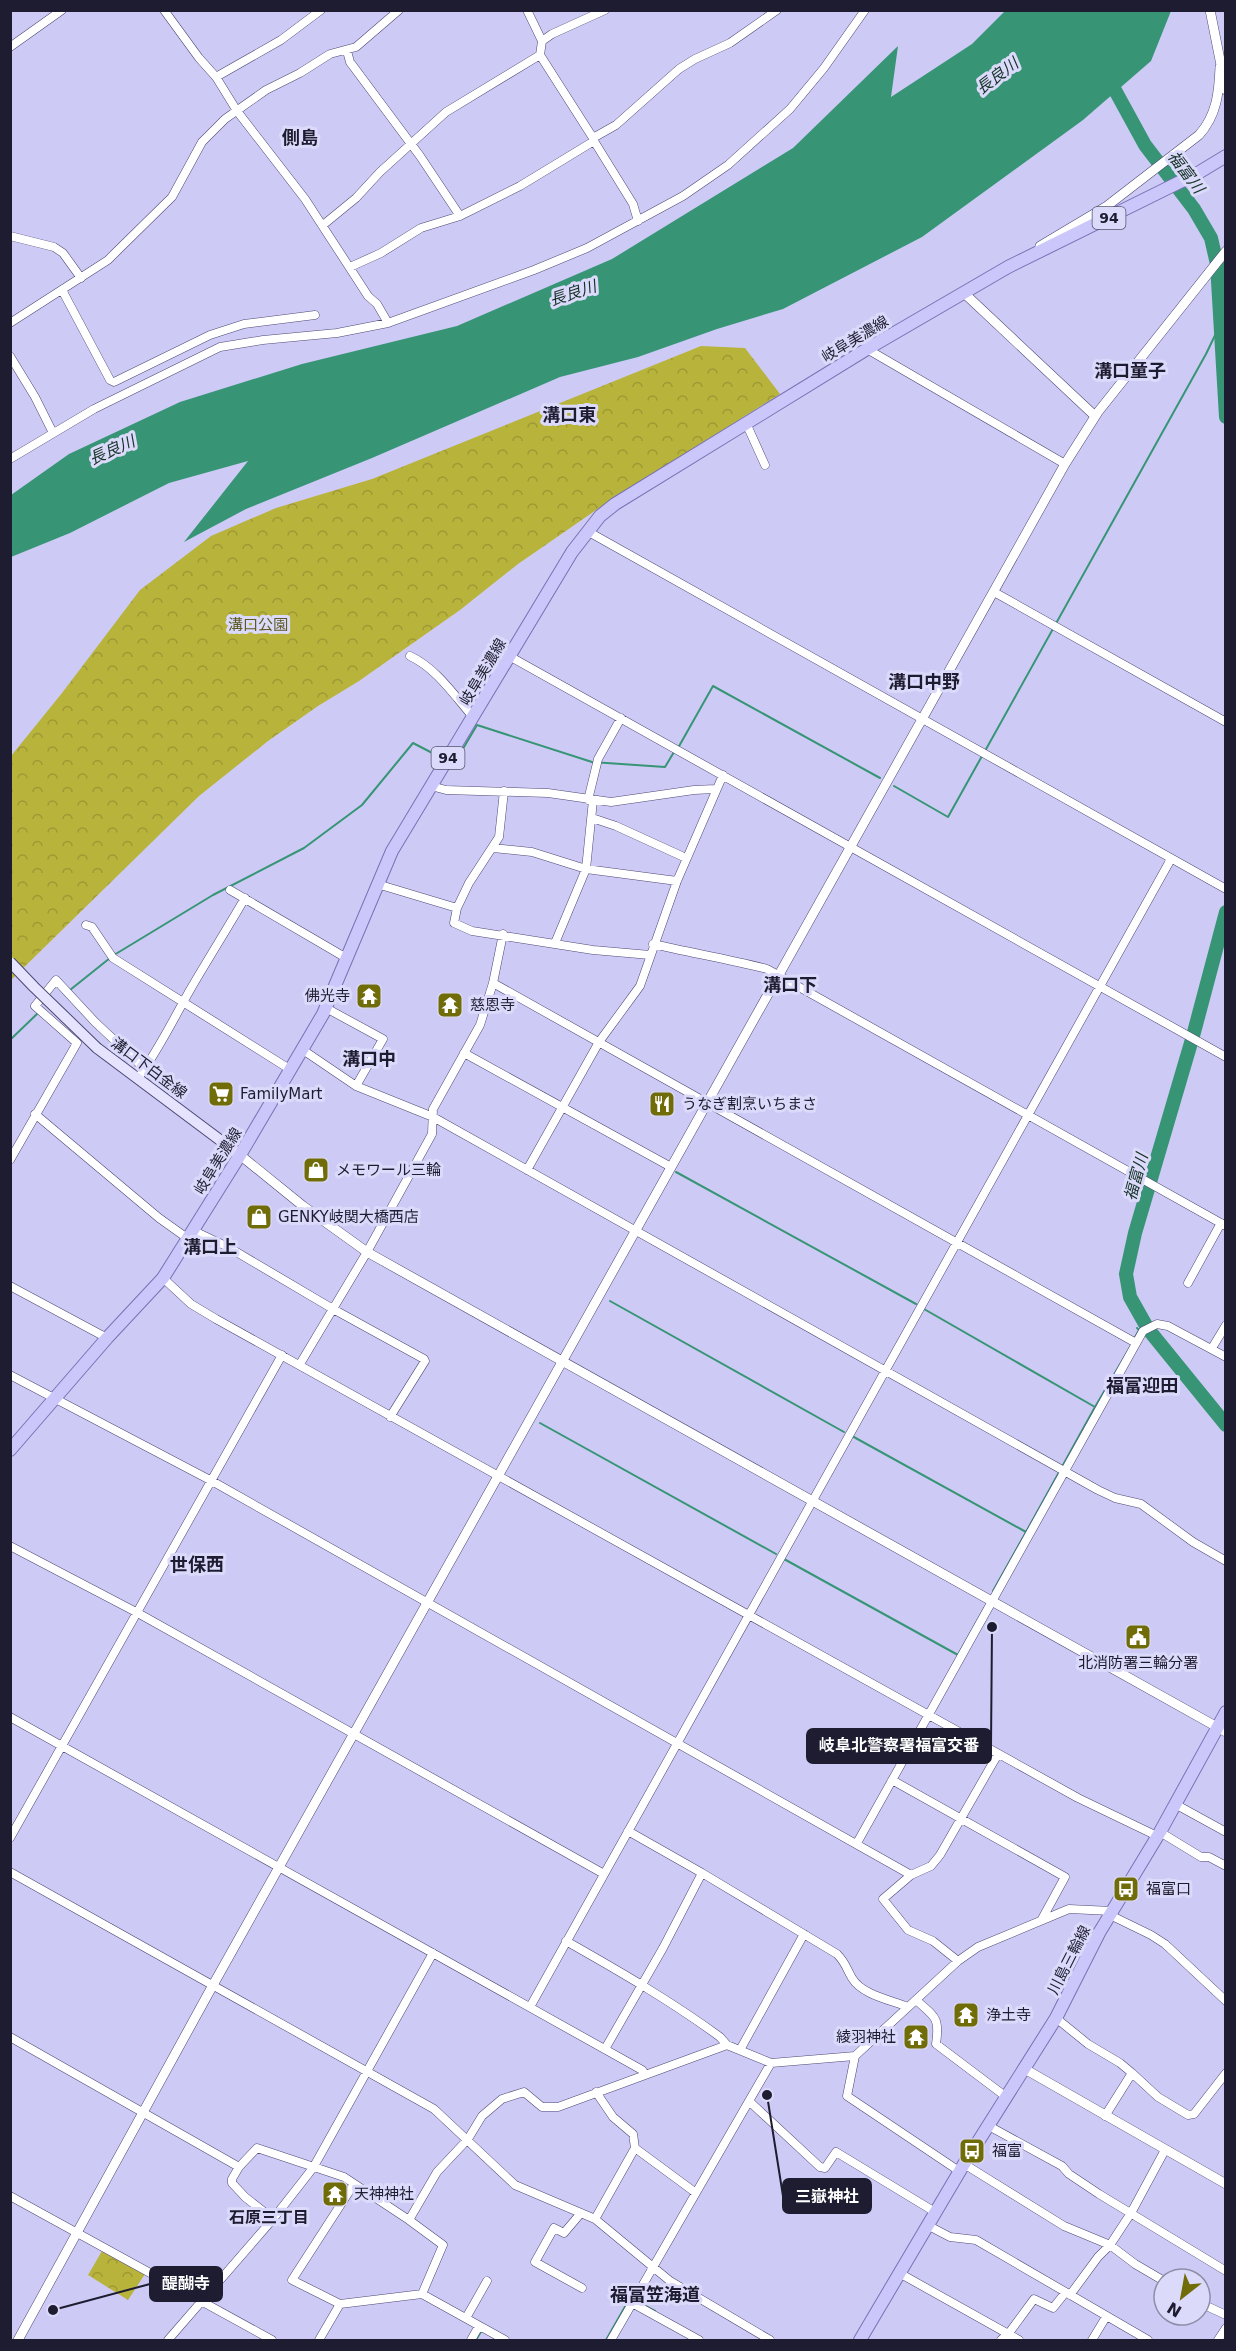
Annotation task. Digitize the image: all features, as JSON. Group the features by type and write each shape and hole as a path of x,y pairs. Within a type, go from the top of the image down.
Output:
{"main road":[{"name":"岐阜美濃線","path":"10,1450 107,1338 163,1278 240,1155 326,1008 392,851 572,552 600,516 615,504 746,423 964,292 1008,267 1155,195 1226,156"},
{"name":"溝口下白金線","path":"10,962 97,1048 142,1074 240,1155"},
{"name":"川島三輪線","path":"860,2340 987,2125 1056,2018 1111,1913 1221,1730 1226,1712"}],"street":[{"path":"10,47 62,10"},
{"path":"164,10 216,77 237,111 305,199 388,323"},
{"path":"216,77 281,40 321,10"},
{"path":"10,323 108,260 162,209 172,197 202,142 237,111 266,90 300,73 330,54 356,47 399,10"},
{"path":"526,10 542,41 540,55 633,204 638,221"},
{"path":"542,41 552,34 605,10"},
{"path":"350,267 381,253 421,228 460,216 527,182 624,119 679,69 730,43 777,10"},
{"path":"10,459 94,409 220,347 263,340 337,333 388,323 588,248 683,196 728,165 790,109 824,68 865,10"},
{"path":"1210,10 1226,90"},
{"path":"347,51 350,63 460,216"},
{"path":"322,225 356,198 380,172 446,112 540,55"},
{"path":"1008,267 1107,206 1183,148 1206,127 1217,99 1220,67"},
{"path":"1217,99 1226,107"},
{"path":"10,236 54,247 63,253 81,278"},
{"path":"18,2340 213,1985 1065,464 1095,416 1226,251"},
{"path":"62,290 110,380 114,382 210,335 244,324 315,315"},
{"path":"964,292 1095,416"},
{"path":"867,349 1065,464"},
{"path":"10,356 35,397 53,434"},
{"path":"746,423 765,465"},
{"path":"587,531 1224,888"},
{"path":"994,592 1226,722"},
{"path":"410,656 421,661 445,684 473,717"},
{"path":"509,656 1226,1057"},
{"path":"555,943 586,869 592,819 591,800 597,762 621,718"},
{"path":"527,1170 599,1042 640,986 653,944 686,858 715,789 723,776"},
{"path":"431,786 446,790 548,794 591,800 629,800 671,792 715,789"},
{"path":"504,791 501,828 493,848 469,883 457,908 454,923 472,931 503,934 593,950 650,955"},
{"path":"592,819 616,826 686,858"},
{"path":"493,848 532,852 586,869 677,881"},
{"path":"530,2007 1171,859"},
{"path":"377,884 457,908"},
{"path":"230,890 348,959"},
{"path":"10,1160 77,1043 35,1006 56,980 142,1074 245,898"},
{"path":"86,926 92,927 111,956 183,1004 232,1031 291,1070"},
{"path":"300,1364 367,1252 432,1134 433,1110 480,1025 493,983 503,934"},
{"path":"653,944 699,955 722,957 767,969 1223,1224 1188,1283"},
{"path":"493,983 1134,1342"},
{"path":"326,1008 383,1039 356,1086"},
{"path":"303,1050 356,1086 433,1117 1062,1470 1115,1498 1141,1504 1193,1542 1226,1561"},
{"path":"464,1053 671,1167"},
{"path":"36,1114 159,1218 190,1234 228,1247 333,1310 424,1359 425,1361 390,1417"},
{"path":"240,1155 303,1206 367,1252 1221,1730"},
{"path":"163,1278 190,1304 998,1754 1078,1798 1159,1834 1201,1857 1209,1857 1226,1866"},
{"path":"10,1286 107,1338"},
{"path":"857,1843 1134,1342 1154,1325 1168,1326 1226,1357"},
{"path":"1212,1348 1226,1325"},
{"path":"10,1838 282,1355"},
{"path":"10,1375 210,1480 911,1875"},
{"path":"10,1546 136,1612 604,1874"},
{"path":"10,1717 605,2049 642,2070 645,2074"},
{"path":"958,1961 933,1941 908,1930 883,1899 911,1875 931,1866 940,1855 998,1754"},
{"path":"892,1780 1065,1877 1042,1919"},
{"path":"1175,1804 1226,1832"},
{"path":"628,1832 702,1873 837,1954 846,1963 853,1980 862,1989 908,2007"},
{"path":"10,1872 434,2109 515,2185 595,2219 670,2281 770,2340"},
{"path":"605,2049 702,1873"},
{"path":"1152,2274 1110,2245 1064,2226 962,2168 848,2096 855,2056 958,1961 978,1947 1069,1909 1111,1913 1151,1935 1165,1944 1226,2001"},
{"path":"740,2050 804,1934"},
{"path":"566,1941 643,1983 658,1996 720,2037 727,2045 771,2063 855,2056"},
{"path":"168,2340 273,2219 313,2168 433,1953"},
{"path":"915,2000 933,2015 937,2022 936,2044 1005,2097"},
{"path":"1056,2018 1088,2044 1120,2063 1158,2097 1188,2115 1194,2114 1226,2073"},
{"path":"10,2037 239,2167"},
{"path":"409,2220 437,2172 468,2139 482,2116 502,2099 524,2092 542,2107 558,2107 727,2045"},
{"path":"611,2340 771,2063"},
{"path":"1023,2068 1226,2184"},
{"path":"1105,2116 1132,2073"},
{"path":"595,2219 635,2148 633,2134 613,2117 596,2092"},
{"path":"750,2102 820,2167 825,2168 836,2152 935,2212"},
{"path":"987,2125 1062,2166 1079,2181 1226,2271"},
{"path":"273,2219 245,2198 232,2183 239,2167 257,2148 345,2178 409,2220 443,2246 422,2294"},
{"path":"635,2148 696,2193"},
{"path":"1003,2338 1034,2299 1053,2308 1068,2294 1110,2245 1131,2213 1165,2150"},
{"path":"354,2184 292,2280 340,2304 422,2294 506,2340"},
{"path":"10,2196 272,2340"},
{"path":"581,2213 564,2233 554,2228 535,2262 582,2288"},
{"path":"927,2225 950,2237 976,2240 1148,2340"},
{"path":"901,2274 1003,2338 1019,2340"},
{"path":"466,2318 487,2281"},
{"path":"632,2303 699,2340"},
{"path":"319,2340 340,2304"},
{"path":"1212,2309 1226,2315"},
{"path":"1092,2340 1107,2317"},
{"path":"471,2340 479,2326"},
{"path":"1218,2340 1226,2328"}],"green space":[{"name":"溝口公園","path":"701,346 745,348 780,394 599,508 518,564 460,610 268,741 199,796 11,980 11,756 140,590 211,536 276,508 372,479"},
{"path":"102,2251 145,2274 128,2300 88,2275"}],"water":[{"name":"長良川","path":"1005,11 1171,11 1151,61 1083,120 922,237 783,309 638,357 560,377 372,458 246,509 184,542 248,461 169,483 70,533 11,557 11,495 69,454 180,402 302,364 457,326 612,259 793,148 898,46 891,97 972,44"}],"waterway":[{"name":"福富川","path":"1102,79 1116,92 1145,145 1194,209 1211,238 1217,264 1226,417"},
{"path":"985,751 1220,325"},
{"path":"678,748 713,686 880,778"},
{"path":"453,763 477,725 592,762 665,767 674,752"},
{"path":"114,955 213,895 304,848 362,805 413,743 442,758"},
{"path":"894,786 948,817 982,756"},
{"name":"福富川","path":"1226,912 1193,1036 1135,1233 1126,1274 1130,1297 1148,1329 1226,1425"},
{"path":"70,990 110,958"},
{"path":"10,1040 38,1013"},
{"path":"676,1172 916,1304"},
{"path":"610,1301 844,1432"},
{"path":"924,1309 1095,1407 1132,1344"},
{"path":"1134,1339 1139,1330 1137,1328"},
{"path":"852,1436 1026,1532 1095,1407"},
{"path":"540,1423 776,1554"},
{"path":"993,1591 1026,1532"},
{"path":"784,1559 958,1655 985,1607"},
{"path":"606,2340 630,2298"},
{"path":"636,2301 655,2311"},
{"path":"476,2340 482,2330"}],"place":[{"name":"佛光寺","path":"369,996"},
{"name":"慈恩寺","path":"450,1005"},
{"name":"FamilyMart","path":"221,1094"},
{"name":"うなぎ割烹いちまさ","path":"662,1104"},
{"name":"メモワール三輪","path":"316,1170"},
{"name":"GENKY岐関大橋西店","path":"259,1217"},
{"name":"岐阜北警察署福富交番","path":"992,1627"},
{"name":"北消防署三輪分署","path":"1138,1637"},
{"name":"福富口","path":"1126,1889"},
{"name":"浄土寺","path":"966,2015"},
{"name":"綾羽神社","path":"916,2037"},
{"name":"三嶽神社","path":"767,2095"},
{"name":"福富","path":"972,2151"},
{"name":"天神神社","path":"335,2194"},
{"name":"醍醐寺","path":"53,2310"}],"district":[{"name":"側島","path":"300,137"},
{"name":"溝口童子","path":"1130,370"},
{"name":"溝口東","path":"569,414"},
{"name":"溝口中野","path":"924,681"},
{"name":"溝口下","path":"790,984"},
{"name":"溝口中","path":"369,1058"},
{"name":"溝口上","path":"210,1246"},
{"name":"福富迎田","path":"1142,1385"},
{"name":"世保西","path":"197,1564"},
{"name":"石原三丁目","path":"269,2217"},
{"name":"福富笠海道","path":"655,2294"}]}
